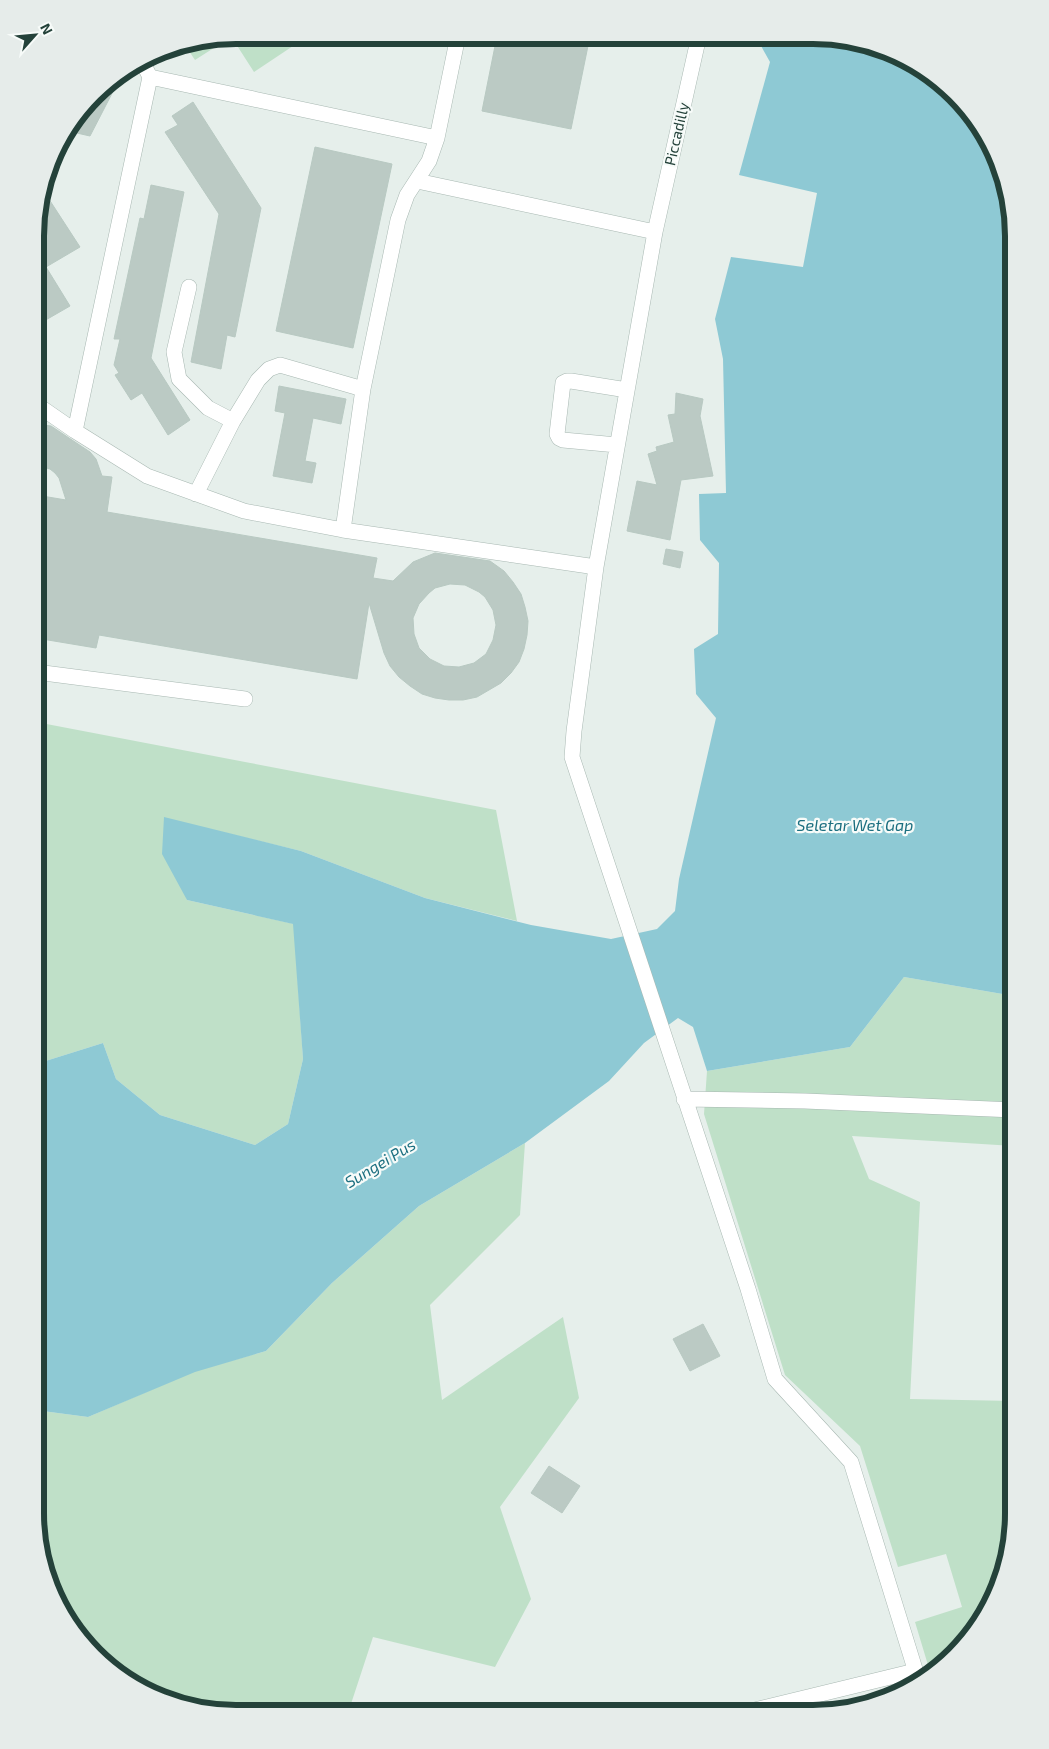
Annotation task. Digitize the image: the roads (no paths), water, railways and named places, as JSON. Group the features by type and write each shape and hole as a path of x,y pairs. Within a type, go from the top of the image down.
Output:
{"lane":[{"path":"343,530 364,389 398,220 407,195 429,161 437,138 456,44"},
{"name":"Piccadilly","path":"697,44 655,232 617,445 596,567 572,757 748,1289 775,1379 851,1462 917,1675"},
{"path":"75,431 150,77 145,67"},
{"path":"150,77 437,138"},
{"path":"417,181 655,232"},
{"path":"189,287 174,352 179,379 208,408 233,421"},
{"path":"196,494 233,421 258,380 269,369 280,365 364,389"},
{"path":"617,445 563,440 559,438 557,434 564,383 567,380 571,380 627,390"},
{"path":"44,410 147,476 244,511 343,530 596,567"},
{"path":"44,673 245,700"},
{"path":"684,1099 806,1101 1005,1110"},
{"path":"780,1705 913,1677"}],"water":[{"name":"Seletar Wet Gap","path":"760,44 838,45 863,50 887,58 930,83 958,109 973,129 991,162 999,186 1005,223 1005,994 904,977 850,1047 707,1071 693,1027 678,1018 644,1043 609,1081 525,1143 419,1206 332,1283 266,1351 195,1372 88,1417 44,1411 44,1061 103,1043 116,1079 160,1115 255,1145 288,1124 303,1059 293,924 187,900 162,854 164,817 301,851 425,898 531,925 611,939 657,929 675,911 679,879 716,718 696,694 694,649 718,634 719,563 700,540 699,494 726,493 723,359 715,319 731,257 803,267 817,193 739,175 770,62"}],"water label":[{"name":"Sungei Pus","path":"380,1163"}]}
